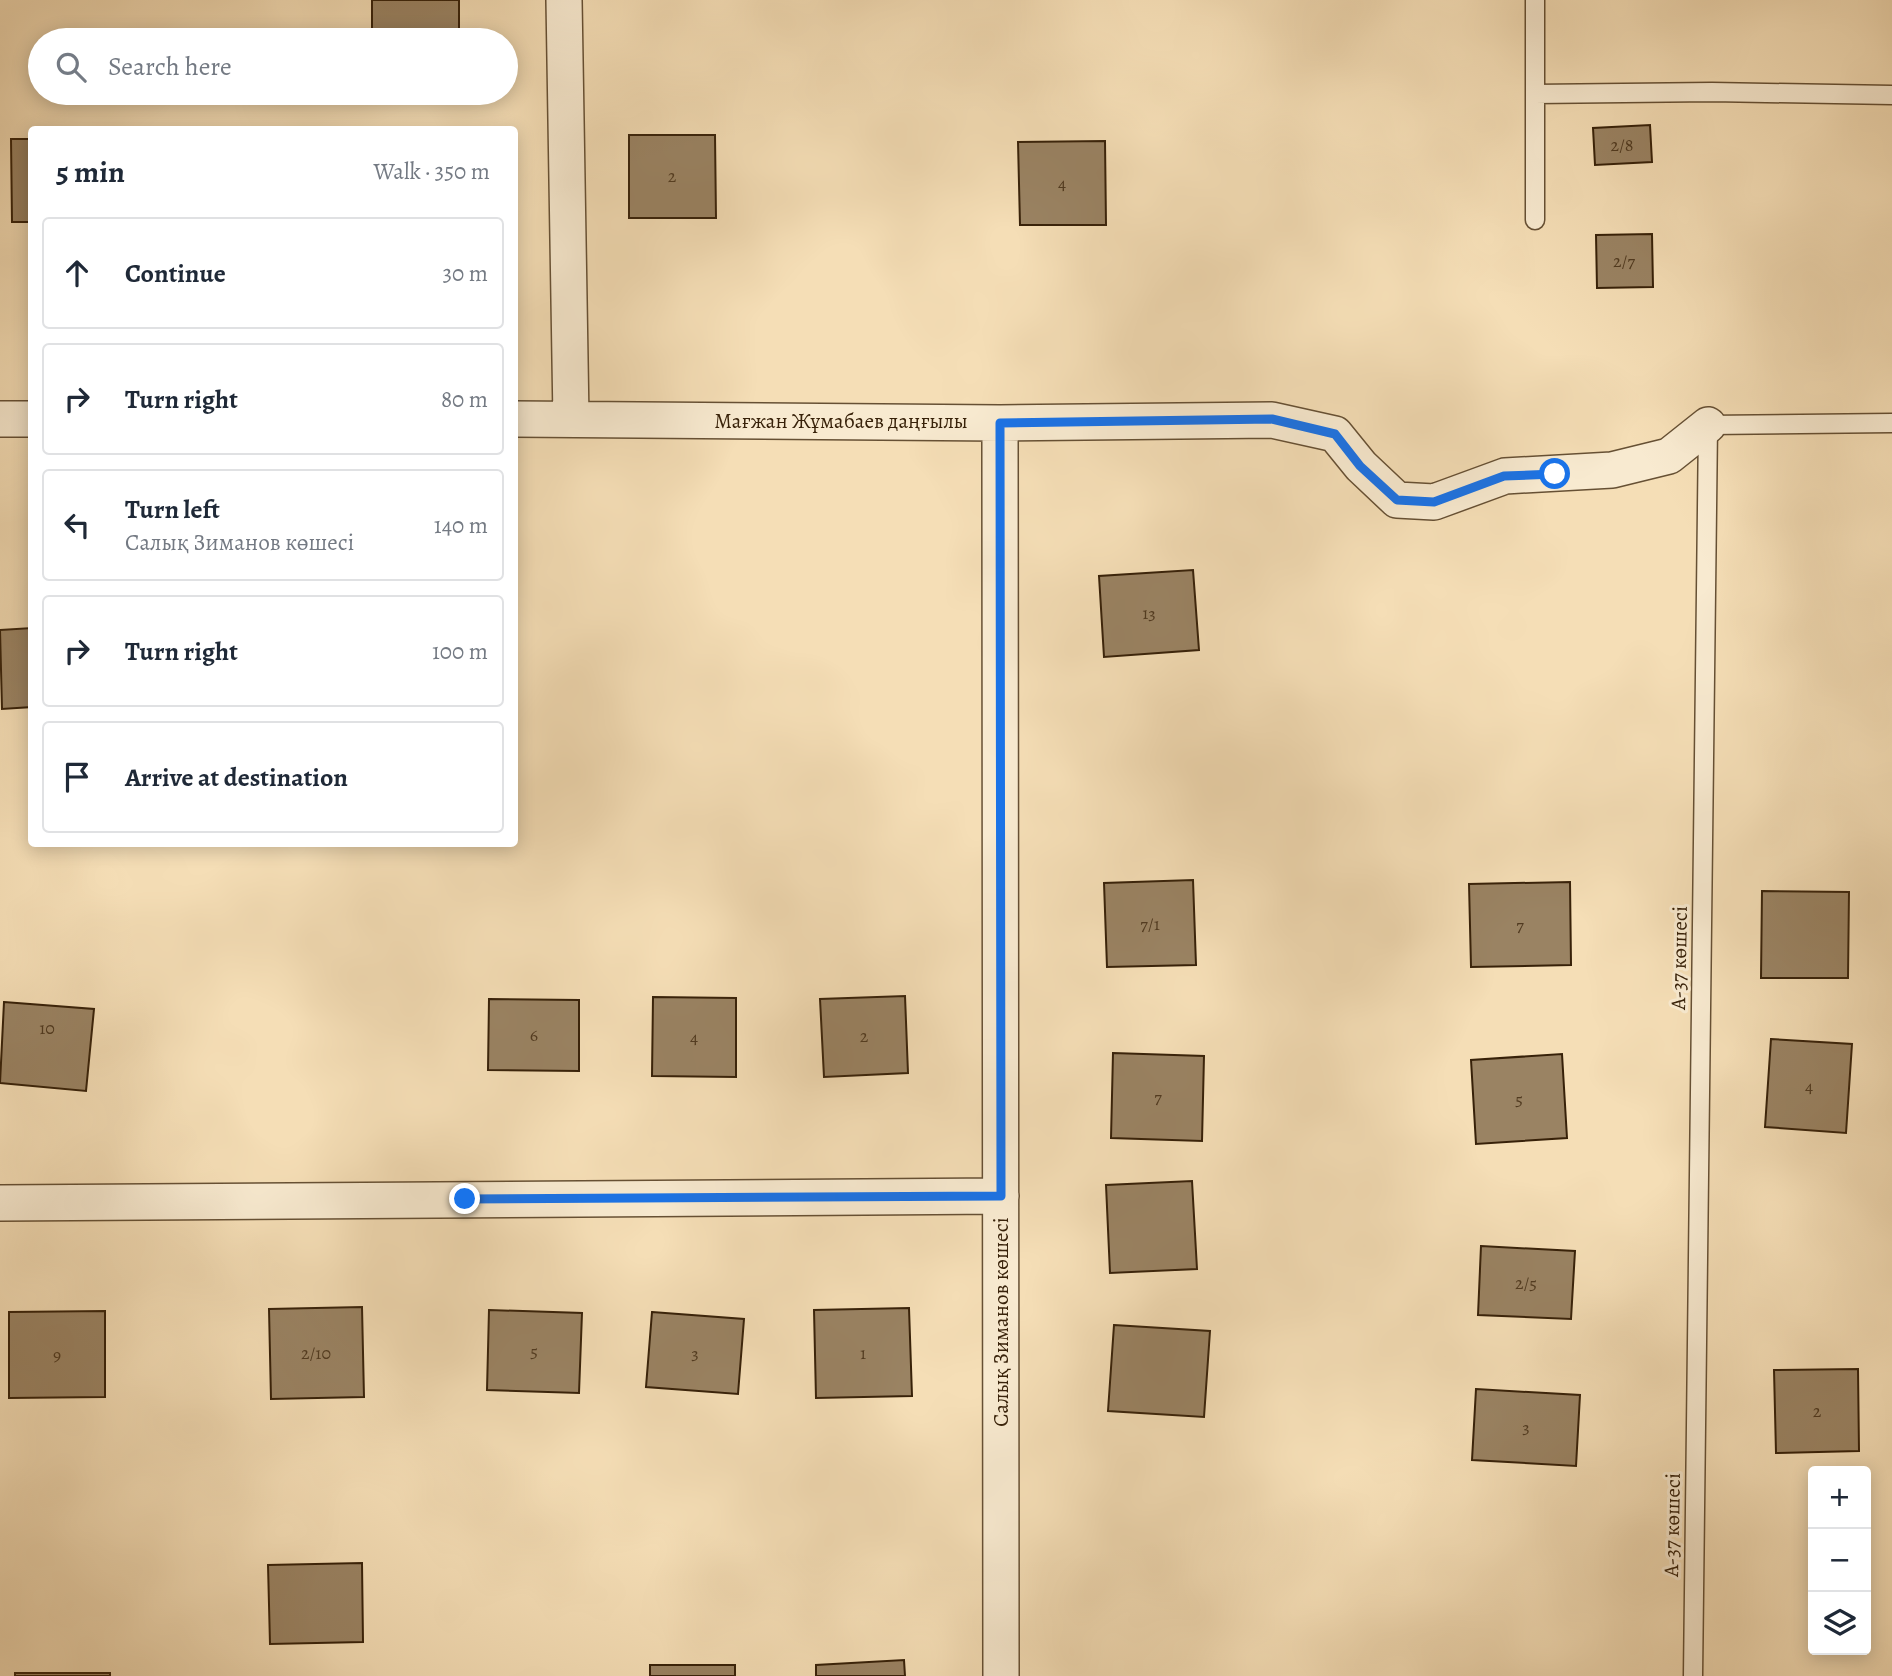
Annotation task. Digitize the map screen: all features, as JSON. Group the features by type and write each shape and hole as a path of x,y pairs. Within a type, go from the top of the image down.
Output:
{"street":[{"path":"564,0 571,419"},
{"path":"0,419 28,419"},
{"name":"Мағжан Жұмабаев даңғылы","path":"518,419 1000,423 1272,419 1335,434 1360,466 1397,500 1434,502 1504,476 1612,470 1669,456 1708,425"},
{"name":"Салық Зиманов көшесі","path":"1000,423 1001,1676"},
{"path":"0,1203 1001,1196"}],"lane":[{"path":"1535,0 1535,220"},
{"path":"1535,94 1892,94"},
{"path":"1708,425 1892,423"},
{"name":"А-37 көшесі","path":"1693,1676 1708,425"}],"building":[{"path":"372,0 459,0 459,28 372,28"},
{"path":"1650,125 1652,162 1595,165 1593,128"},
{"path":"629,135 715,135 716,218 629,218"},
{"path":"11,139 28,139 28,222 12,222"},
{"path":"1105,141 1106,225 1020,225 1018,142"},
{"path":"1652,234 1653,287 1597,288 1596,235"},
{"path":"1193,570 1199,650 1104,657 1099,576"},
{"path":"28,628 28,707 2,709 0,630"},
{"path":"1193,880 1196,965 1107,967 1104,883"},
{"path":"1570,882 1571,965 1471,967 1469,884"},
{"path":"1762,891 1849,892 1848,978 1761,978"},
{"path":"905,996 908,1073 824,1077 820,999"},
{"path":"653,997 736,998 736,1077 652,1076"},
{"path":"489,999 579,1000 579,1071 488,1070"},
{"path":"4,1002 94,1009 86,1091 0,1083"},
{"path":"1771,1039 1852,1044 1846,1133 1765,1127"},
{"path":"1113,1053 1204,1056 1202,1141 1111,1138"},
{"path":"1562,1054 1567,1138 1476,1144 1471,1060"},
{"path":"1192,1181 1197,1269 1110,1273 1106,1185"},
{"path":"1481,1246 1575,1251 1571,1319 1478,1315"},
{"path":"362,1307 364,1397 271,1399 269,1309"},
{"path":"909,1308 912,1396 816,1398 814,1310"},
{"path":"489,1310 582,1313 579,1393 487,1390"},
{"path":"105,1311 105,1397 9,1398 9,1312"},
{"path":"652,1312 744,1319 738,1394 646,1387"},
{"path":"1114,1325 1210,1331 1204,1417 1108,1411"},
{"path":"1858,1369 1859,1451 1776,1453 1774,1370"},
{"path":"1476,1389 1580,1395 1576,1466 1472,1460"},
{"path":"362,1563 363,1642 270,1644 268,1565"},
{"path":"904,1660 905,1676 816,1676 816,1665"},
{"path":"650,1665 735,1665 735,1676 650,1676"},
{"path":"15,1673 110,1673 110,1676 15,1676"}],"route":[{"path":"465,1199 1001,1196 1000,423 1272,419 1335,434 1360,466 1397,500 1434,502 1504,476 1555,474"}]}
